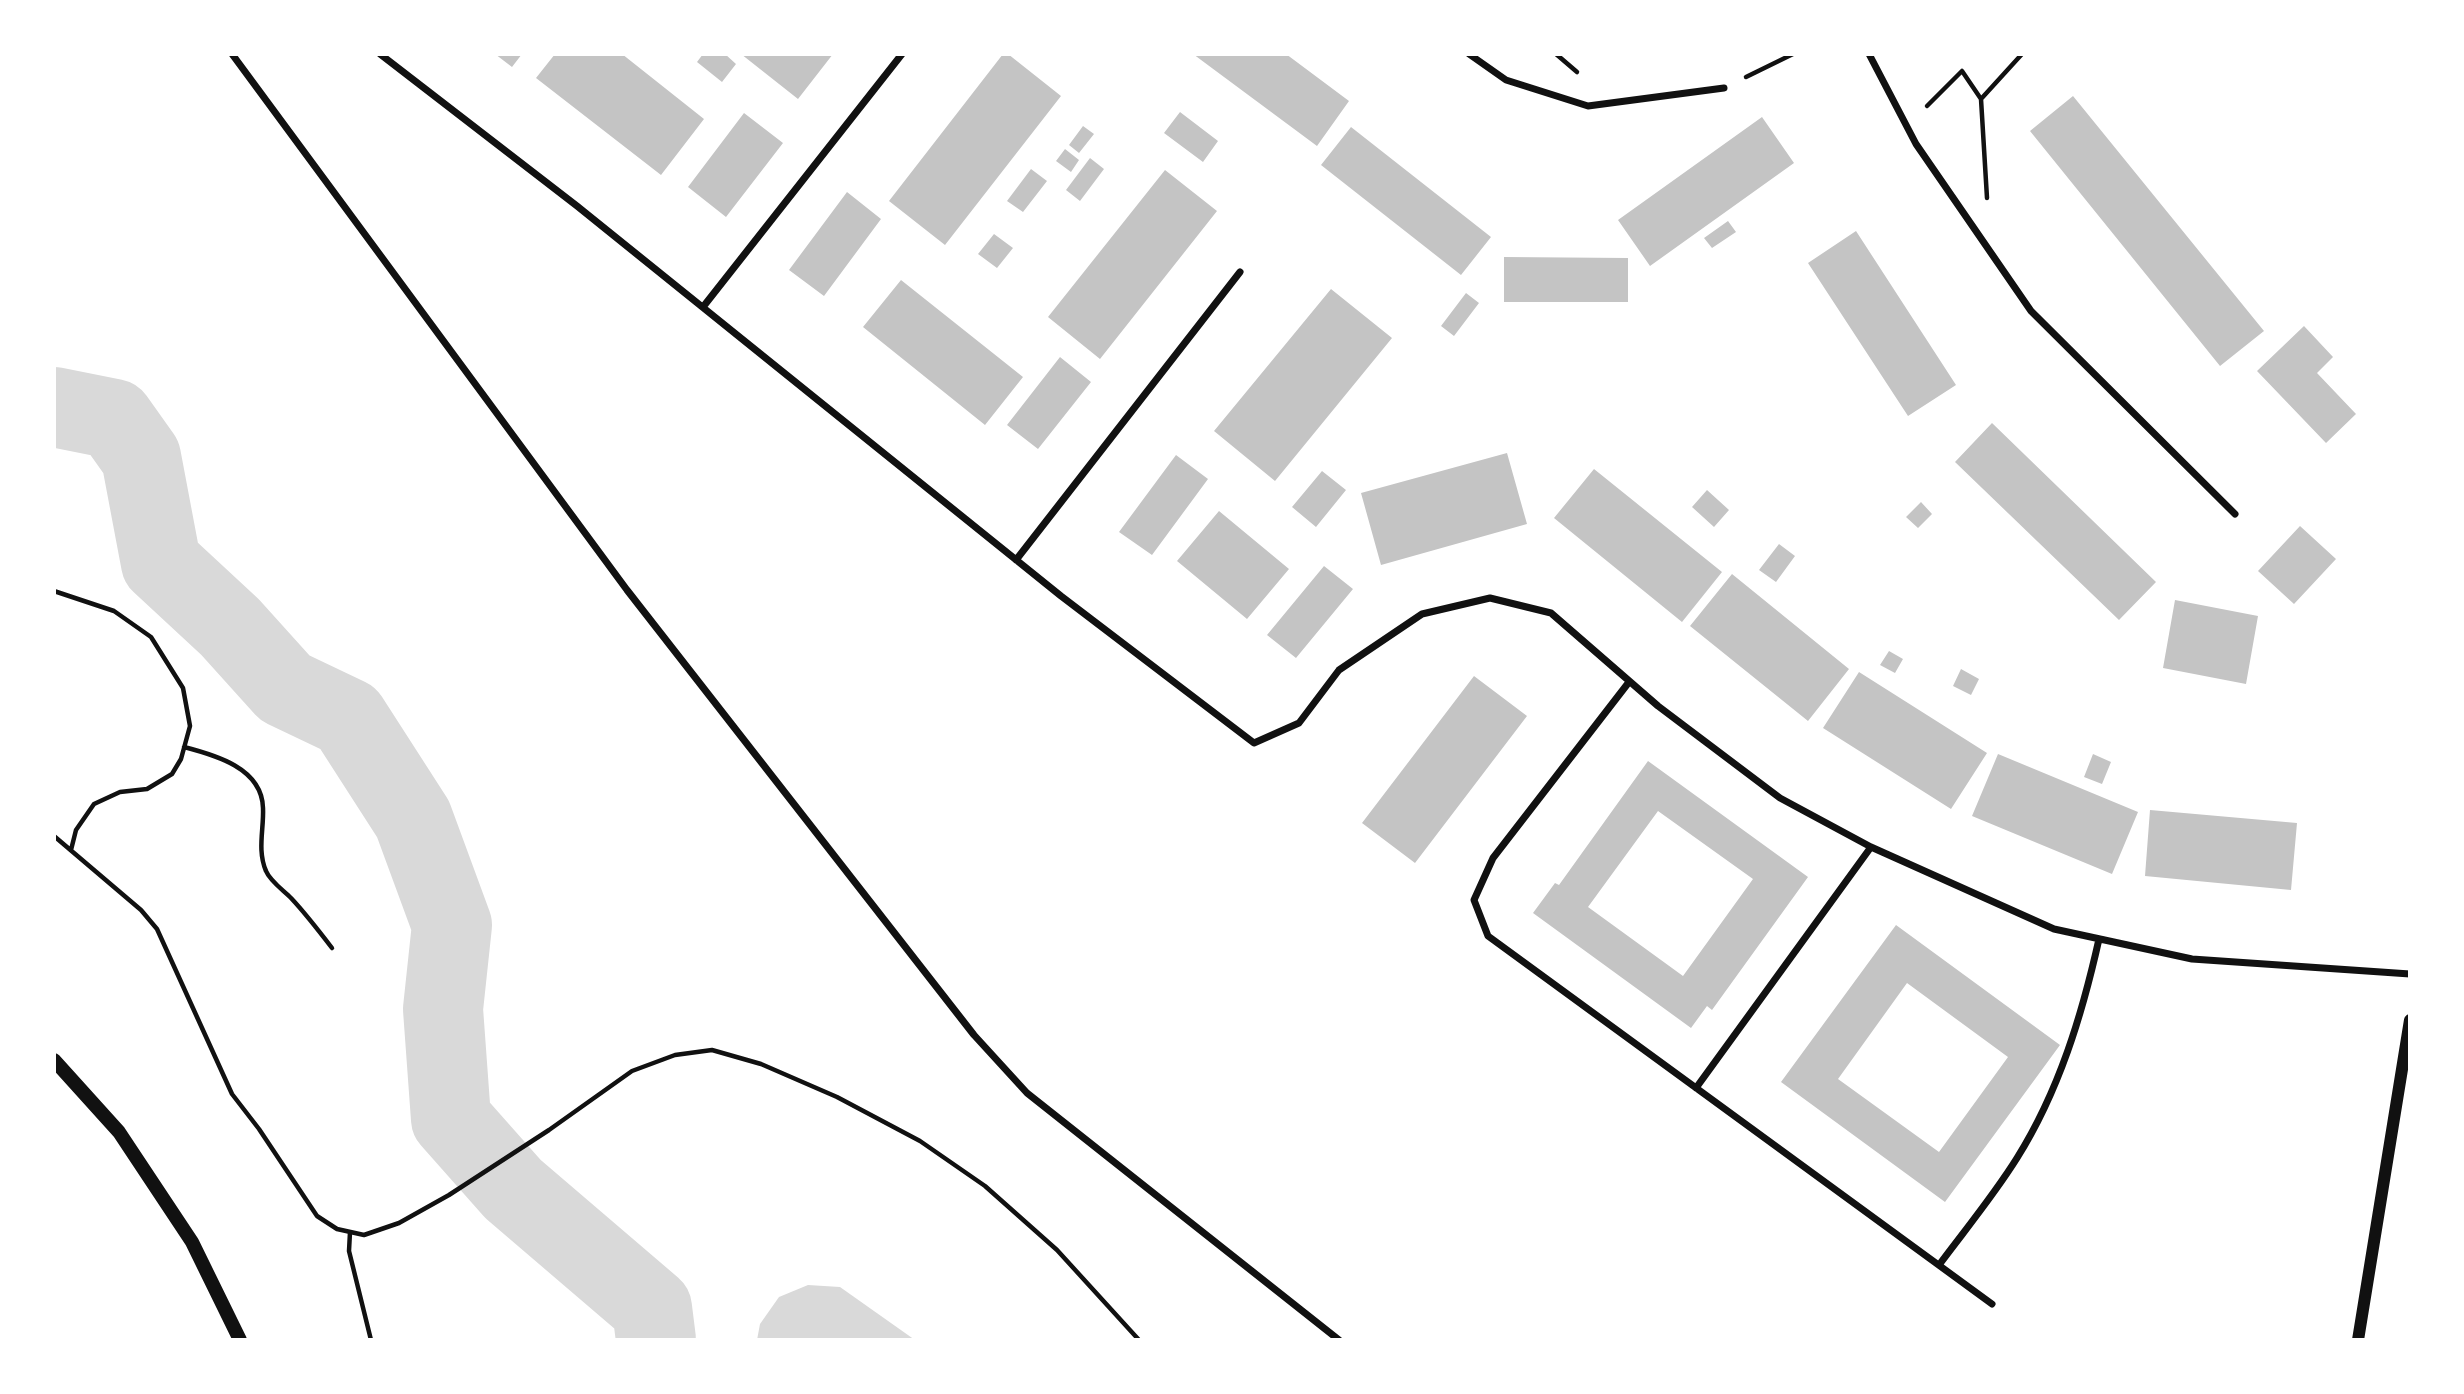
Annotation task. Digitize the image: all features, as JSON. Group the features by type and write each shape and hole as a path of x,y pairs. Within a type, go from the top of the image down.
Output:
{"main road":[{"path":"54,1060 118,1132 192,1242 240,1340"}],"street":[{"path":"232,54 627,590 974,1035 1027,1093 1339,1340"},
{"path":"703,307 902,54"},
{"path":"1469,54 1506,80 1588,106 1724,88"},
{"path":"1869,54 1916,144 2031,311 2235,514"},
{"path":"383,55 577,206 1016,560 1254,743 1299,723 1339,670 1422,614 1490,598 1552,613 1658,706 1780,798 1871,847 2054,929 2192,960 2410,974"},
{"path":"1016,560 1240,272"},
{"path":"1629,682 1493,858 1474,900 1488,936 1992,1304"},
{"path":"1696,1088 1871,847"},
{"path":"1939,1265 2017,1158 2057,1083 2088,989 2099,939"},
{"path":"2358,1340 2410,1020"}],"path":[{"path":"1724,88 1793,54"},
{"path":"1981,99 2022,54"},
{"path":"1906,127 1962,71 1981,99 1988,202"},
{"path":"54,591 114,611 151,637 183,688 190,726 181,759 172,774 147,789 120,792 94,804 76,830 71,850"},
{"path":"184,747 215,755 238,767 258,787 264,806 262,858 267,875 303,912 332,948"},
{"path":"54,836 141,910 157,929 232,1094 259,1129 317,1216 337,1229 364,1236 399,1223 449,1195 549,1130 632,1071 676,1055 712,1050 761,1063 837,1097 920,1140 985,1186 1057,1250 1139,1340"},
{"path":"349,1232 349,1251 371,1340"}],"shaded area":[{"path":"808,1285 840,1287 915,1340 757,1340 760,1324 779,1297"}],"building":[{"path":"495,54 522,54 512,67"},
{"path":"555,54 622,54 704,119 661,175 536,78"},
{"path":"703,54 725,54 736,64 722,82 697,62"},
{"path":"741,54 833,54 798,99"},
{"path":"1003,54 1008,54 1061,96 945,245 889,201"},
{"path":"1193,54 1286,54 1349,101 1317,146"},
{"path":"2073,96 2264,331 2220,366 2030,131"},
{"path":"1180,112 1218,141 1203,162 1164,133"},
{"path":"744,113 783,143 726,217 688,187"},
{"path":"1762,117 1794,163 1650,266 1618,220"},
{"path":"1083,126 1094,134 1079,153 1069,145"},
{"path":"1351,127 1491,237 1461,275 1321,165"},
{"path":"1065,149 1079,160 1071,172 1056,161"},
{"path":"1090,158 1104,169 1080,201 1066,190"},
{"path":"1031,169 1047,181 1023,212 1007,201"},
{"path":"1165,170 1217,211 1100,359 1048,317"},
{"path":"847,192 881,219 824,296 789,270"},
{"path":"1728,221 1736,232 1712,248 1704,238"},
{"path":"1856,231 1956,385 1908,416 1808,263"},
{"path":"994,234 1013,248 997,268 978,254"},
{"path":"1504,257 1628,258 1628,302 1504,302"},
{"path":"901,280 1023,377 985,425 863,327"},
{"path":"1331,289 1392,338 1275,481 1214,431"},
{"path":"1466,293 1479,303 1454,336 1441,326"},
{"path":"2304,326 2333,357 2317,373 2356,414 2326,443 2257,371"},
{"path":"1060,357 1091,382 1038,449 1007,425"},
{"path":"1992,423 2156,582 2119,620 1955,462"},
{"path":"1507,453 1527,524 1381,565 1361,493"},
{"path":"1176,455 1208,479 1152,555 1119,532"},
{"path":"1594,469 1722,572 1682,622 1554,518"},
{"path":"1322,471 1346,490 1316,527 1292,507"},
{"path":"1707,490 1729,510 1714,527 1692,507"},
{"path":"1921,502 1932,514 1918,528 1906,517"},
{"path":"1219,511 1289,569 1247,619 1177,561"},
{"path":"2300,526 2336,559 2294,604 2258,571"},
{"path":"1779,544 1795,556 1776,582 1759,570"},
{"path":"1324,566 1353,589 1296,658 1267,635"},
{"path":"1732,574 1849,669 1808,721 1690,626"},
{"path":"2175,600 2258,616 2246,684 2163,668"},
{"path":"1889,651 1903,659 1895,673 1880,665"},
{"path":"1961,669 1979,679 1971,695 1953,686"},
{"path":"1859,672 1987,753 1951,809 1823,728"},
{"path":"1474,676 1527,716 1415,863 1362,823"},
{"path":"1998,754 2138,812 2112,874 1972,816"},
{"path":"2093,754 2111,762 2102,784 2084,777"},
{"path":"1648,761 1808,877 1712,1010 1707,1006 1691,1028 1533,913 1555,883 1559,885","holes":["1658,811 1753,879 1683,976 1588,907"]},
{"path":"2150,810 2297,823 2291,890 2145,876"},
{"path":"1896,925 2060,1045 1945,1202 1781,1082","holes":["1907,983 2008,1057 1939,1152 1838,1079"]}],"waterway":[{"path":"54,407 114,419 141,457 161,563 230,627 285,688 348,718 413,819 452,925 443,1009 451,1119 513,1189 652,1308 656,1340"}]}
